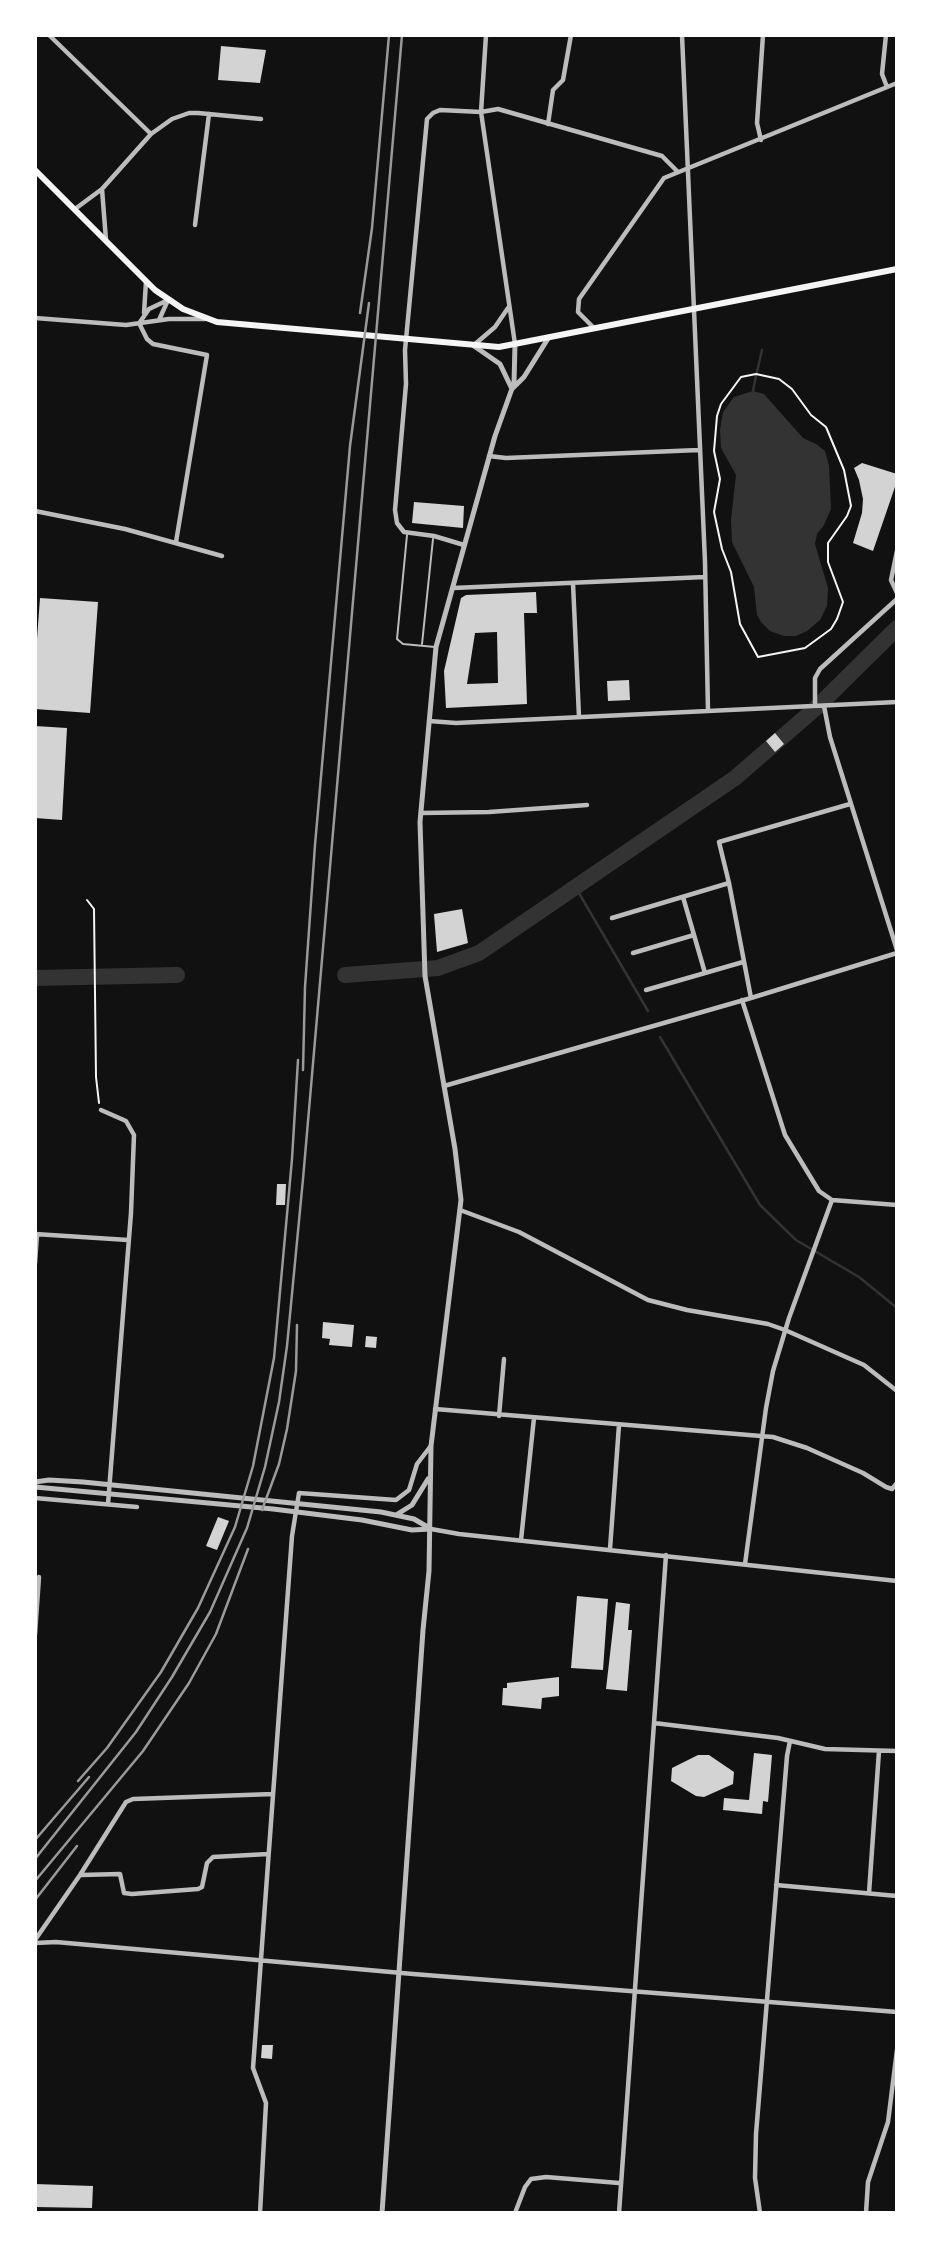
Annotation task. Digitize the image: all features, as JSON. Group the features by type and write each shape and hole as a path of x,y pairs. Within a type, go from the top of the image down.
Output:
{"main road":[{"path":"35,170 146,282 168,300 205,319 499,347 897,269"}],"street":[{"path":"49,35 150,134"},
{"path":"382,2213 430,1529 431,1446 460,1210 459,1170 423,957 419,844 421,813 436,647 489,456 512,390 516,365 481,112 486,35"},
{"path":"548,124 553,90 563,80 570,35"},
{"path":"682,35 705,577 708,711"},
{"path":"761,140 757,122 763,35"},
{"path":"887,35 882,74 887,87"},
{"path":"593,327 578,313 578,304 659,184 677,171 761,140 897,83"},
{"path":"464,545 434,536 407,533 397,523 407,384 405,350 427,119 436,111 498,110 662,156 677,171"},
{"path":"195,225 209,114"},
{"path":"75,209 102,189 150,134 164,123 181,115 209,114 261,119"},
{"path":"102,189 106,241"},
{"path":"144,314 146,282"},
{"path":"139,323 144,314 168,300"},
{"path":"158,321 168,300"},
{"path":"508,307 495,327 474,346 500,364 512,390"},
{"path":"35,318 119,325 205,319"},
{"path":"139,323 147,339 153,344 207,355 176,542"},
{"path":"512,390 524,377 549,337"},
{"path":"489,456 506,458 699,450"},
{"path":"35,511 89,521 222,556"},
{"path":"897,551 891,580 897,593"},
{"path":"453,588 705,577"},
{"path":"573,583 579,717"},
{"path":"815,706 814,685 820,669 897,599"},
{"path":"428,721 457,723 897,702"},
{"path":"444,1086 751,998 897,951 830,737 824,706"},
{"path":"751,998 719,842 850,804"},
{"path":"421,813 467,813 587,805"},
{"path":"612,918 729,883"},
{"path":"683,897 705,973"},
{"path":"633,953 694,935"},
{"path":"646,990 743,962"},
{"path":"742,1000 785,1135 818,1191 832,1200 897,1205"},
{"path":"102,1110 126,1121 134,1135 129,1240 108,1504"},
{"path":"746,1564 770,1382 785,1330 832,1200"},
{"path":"460,1210 519,1232 648,1300 687,1310 768,1324 785,1330 864,1365 897,1391"},
{"path":"35,1263 36,1235 129,1240"},
{"path":"499,1416 503,1359"},
{"path":"435,1409 762,1435 807,1448 863,1473 886,1487 892,1489 897,1483"},
{"path":"521,1540 534,1418"},
{"path":"610,1549 619,1425"},
{"path":"260,2213 266,2103 253,2068 268,1854 299,1493 391,1501 401,1498 409,1490 416,1464 431,1446"},
{"path":"396,1515 415,1502 429,1477"},
{"path":"35,1484 49,1480 362,1520 399,1529 430,1529 897,1581"},
{"path":"95,1487 363,1510 414,1519 430,1529"},
{"path":"35,1498 137,1507"},
{"path":"619,2213 666,1555"},
{"path":"35,1634 38,1577"},
{"path":"654,1723 769,1736 825,1749 897,1751"},
{"path":"760,2213 755,2178 755,2151 790,1741"},
{"path":"869,1893 879,1751"},
{"path":"35,1942 126,1802 133,1799 273,1794"},
{"path":"80,1875 120,1874 124,1893 132,1894 198,1889 202,1888 207,1863 213,1857 268,1854"},
{"path":"776,1885 897,1896"},
{"path":"35,1942 897,2012"},
{"path":"866,2213 868,2182 888,2122 897,2050"},
{"path":"515,2213 525,2187 535,2178 620,2183"}],"lane":[{"path":"407,533 397,639 403,644 436,647"},
{"path":"421,646 434,536"}],"path":[{"path":"756,374 779,379 792,389 811,415 826,426 842,461 845,482 850,492 851,506 847,516 828,543 828,562 843,602 841,611 831,629 818,640 805,648 785,652 758,657 740,624 731,572 722,549 714,512 720,479 714,452 717,416 741,377 756,374"},
{"path":"87,900 94,909 96,1077 102,1110"}],"shaded area":[{"path":"753,391 764,394 803,438 825,451 829,465 831,509 817,534 815,544 828,588 827,606 820,620 796,636 784,636 770,631 761,622 757,615 754,587 732,542 731,520 736,475 721,448 720,430 723,412 734,397"}],"building":[{"path":"221,46 266,50 260,83 218,80"},
{"path":"862,463 897,474 873,551 853,543 862,513 863,499 854,468"},
{"path":"414,502 464,506 463,528 412,523"},
{"path":"536,592 537,613 524,613 527,704 446,708 444,671 461,598 466,595","holes":["497,632 498,683 467,684 475,633"]},
{"path":"40,598 98,602 90,713 35,709"},
{"path":"629,680 630,700 608,701 607,681"},
{"path":"35,726 67,728 62,820 35,818"},
{"path":"775,733 784,744 775,752 766,741"},
{"path":"462,909 468,943 437,952 434,914"},
{"path":"277,1184 286,1184 285,1205 276,1205"},
{"path":"323,1322 354,1325 352,1347 329,1345 330,1339 322,1338"},
{"path":"366,1336 377,1337 376,1348 365,1347"},
{"path":"218,1517 229,1521 217,1550 206,1546"},
{"path":"577,1596 608,1599 603,1670 571,1668"},
{"path":"616,1602 630,1604 628,1630 632,1630 627,1691 606,1689"},
{"path":"559,1677 559,1696 542,1698 541,1709 502,1705 503,1688 507,1688 507,1683"},
{"path":"754,1753 772,1755 768,1802 763,1801 762,1814 723,1810 724,1798 749,1800"},
{"path":"698,1755 709,1755 734,1772 733,1784 704,1797 696,1796 671,1781 672,1768"},
{"path":"262,2045 273,2045 272,2059 261,2058"},
{"path":"35,2184 93,2186 92,2208 35,2207"}],"waterway":[{"path":"757,372 762,350"},
{"path":"753,391 756,376"},
{"path":"345,975 438,968 479,953 735,778 817,707 897,628"},
{"path":"576,888 648,1011"},
{"path":"35,978 177,975"},
{"path":"660,1037 760,1205 796,1240 859,1277 897,1308"}],"railway":[{"path":"360,313 372,228 389,35"},
{"path":"35,1859 136,1732 210,1612 247,1528 265,1467 279,1402 303,1179 402,35"},
{"path":"303,1070 305,987 315,845 350,446 369,303"},
{"path":"78,1781 107,1748 161,1672 198,1608 235,1527 253,1466 274,1358 298,1060"},
{"path":"262,1510 279,1464 287,1429 296,1371 297,1325"},
{"path":"35,1881 143,1751 189,1683 216,1634 248,1549"},
{"path":"35,1840 89,1777"},
{"path":"35,1900 77,1846"}]}
